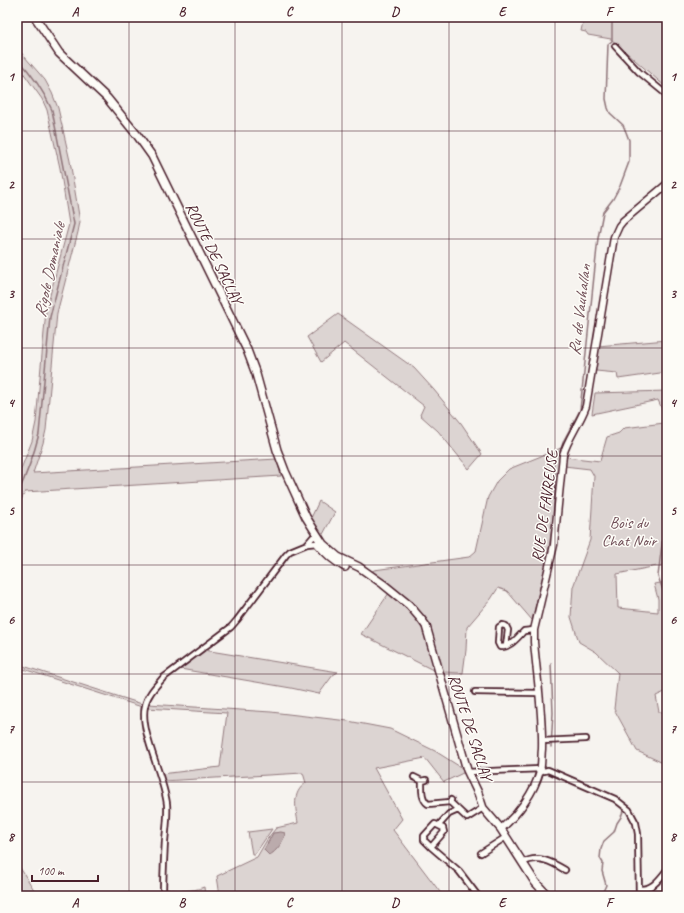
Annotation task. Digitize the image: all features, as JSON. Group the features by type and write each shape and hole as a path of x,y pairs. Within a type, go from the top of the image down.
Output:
{"main road":[{"name":"ROUTE DE SACLAY","path":"35,17 59,53 107,98 138,135 159,168 251,359 281,459 315,540 325,553 334,560 358,572 366,573"},
{"name":"ROUTE DE SACLAY","path":"306,516 319,538 329,550 338,557 359,567 383,584 409,605 426,626 468,772 483,808 501,829 535,882 548,896"}],"street":[{"path":"615,46 639,72 667,95"},
{"name":"RUE DE FAVREUSE","path":"501,829 513,818 529,796 541,769 542,741 534,630 554,545 563,455 565,448 583,416 586,406 614,237 619,226 628,216 667,184"},
{"name":"ROUTE DE SACLAY","path":"315,540 316,537 324,548 329,550"},
{"path":"163,896 167,805 144,717 145,706 149,696 163,678 231,627 256,597 282,559 290,551 315,540"},
{"path":"307,544 315,540"},
{"path":"506,646 511,644 524,631 534,630"},
{"path":"475,692 539,693"},
{"path":"542,741 586,739"},
{"path":"468,772 548,770 615,799 629,810 636,823 638,834 639,896"},
{"path":"414,777 424,780 423,798 425,803 428,804 451,800 458,810 467,818 483,808"},
{"path":"458,810 449,814 439,825 435,824 424,836 424,840 459,871 478,896"},
{"path":"431,847 444,832 443,828 439,825"},
{"path":"481,853 506,837"},
{"path":"523,863 529,859 540,858 554,863 565,870"},
{"path":"639,889 646,889 655,884 667,870"}],"green space":[{"path":"584,17 667,17 667,88 611,39 588,35 586,32 581,31"},
{"path":"17,48 45,80 58,108 70,161 80,222 57,313 46,430 33,473 277,459 281,476 25,492 17,508 17,479 32,441 36,422 46,310 69,224 60,168 47,110 42,99 17,64"},
{"path":"338,314 414,368 434,390 461,423 482,454 469,469 438,431 420,415 424,406 344,343 321,362 307,337"},
{"path":"667,340 667,372 618,379 617,373 596,371 595,365 598,346"},
{"name":"Bois du Chat Noir","path":"667,391 667,564 617,574 618,608 658,612 658,599 654,584 667,582 667,691 656,696 659,712 667,712 667,755 663,763 637,751 614,709 618,673 596,652 579,642 571,617 573,587 590,540 594,476 590,469 564,466 566,457 600,461 607,437 619,433 624,428 664,423 662,409 658,400 592,414 595,393"},
{"path":"561,448 556,499 548,554 532,620 507,591 498,588 491,599 467,627 463,673 441,672 420,618 371,572 374,570 469,557 476,551 488,497 497,481 509,469"},
{"path":"319,501 335,512 321,538 311,518"},
{"path":"389,593 418,620 418,623 421,625 429,650 428,653 431,656 435,671 361,634"},
{"path":"204,650 338,672 333,675 319,694 180,669"},
{"path":"17,664 142,704 142,707 17,667"},
{"path":"148,704 271,712 348,721 390,729 435,751 462,768 465,772 444,782 425,758 374,768 402,819 393,830 443,896 220,896 217,876 257,857 268,838 276,828 298,823 296,796 301,787 306,783 303,773 163,781 161,774 220,767 227,713 146,708"},
{"path":"272,829 255,854 252,854 248,832"},
{"path":"17,863 38,896 17,896"},
{"path":"204,887 205,896 165,896 165,889 184,891"}],"shaded area":[{"path":"273,833 285,833 282,842 272,854 269,855 264,850"}],"waterway":[{"name":"Ru de Vauhallan","path":"554,518 560,452 564,440 580,410 598,238 603,212 613,199 620,186 629,162 629,140 623,125 610,113 606,99 608,44 612,41 612,17"},
{"name":"Rigole Domaniale","path":"17,58 37,83 52,110 74,224 50,317 39,434 30,465 17,495"},
{"path":"667,504 658,576 667,602"},
{"name":"Ru de Vauhallan","path":"551,546 552,538"},
{"name":"Ru de Vauhallan","path":"551,663 553,713 551,747"},
{"name":"Ru de Vauhallan","path":"601,896 606,885 602,871 603,863 600,858 601,849 604,841 614,832 621,817 623,811 621,805"}]}
